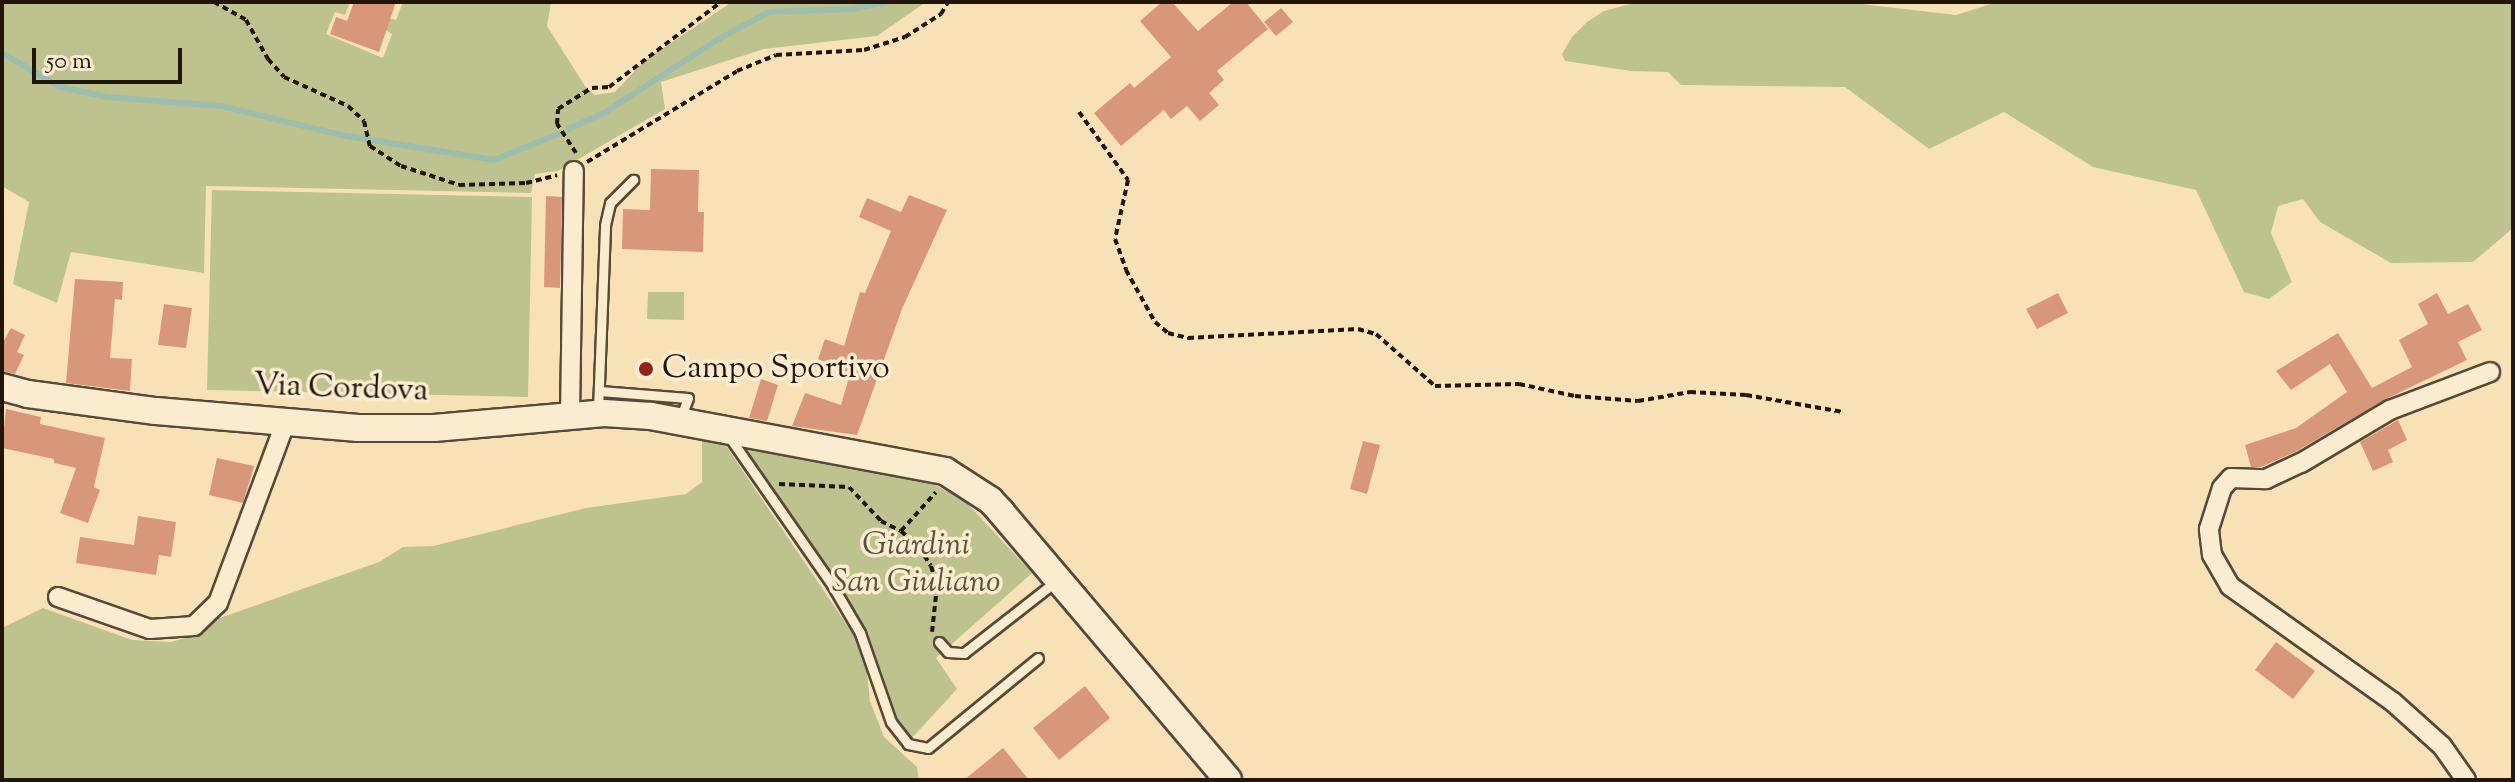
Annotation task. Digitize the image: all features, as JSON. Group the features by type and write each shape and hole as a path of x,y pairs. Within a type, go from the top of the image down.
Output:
{"street":[{"path":"570,415 574,171"},
{"path":"2466,780 2442,746 2393,702 2230,586 2212,555 2209,529 2222,488 2231,478 2266,479 2390,410 2490,372"},
{"name":"Via Cordova","path":"2,387 147,410 285,424 434,428 570,415 599,402 725,432 945,471"},
{"path":"58,597 150,629 194,626 218,603 285,424"},
{"path":"945,471 990,500 1228,780"}],"lane":[{"path":"599,402 605,225 610,203 633,180"},
{"path":"725,432 765,485 860,633 887,714 908,744 928,748 1038,658"},
{"path":"939,642 948,652 964,653 1057,579"}],"path":[{"path":"214,2 246,20 268,59 284,77 348,106 364,121 370,146 401,166 459,185 526,183 574,171"},
{"path":"721,2 609,87 592,88 558,109 557,124 583,165 737,71 776,55 864,50 905,37 941,14 948,2"},
{"path":"1079,112 1128,180 1115,239 1126,270 1155,322 1168,333 1188,338 1358,329 1376,334 1435,386 1519,384 1575,396 1638,401 1690,392 1746,395 1842,412"},
{"path":"901,531 940,486 945,471"},
{"path":"765,485 849,487 881,521 901,531 919,547 931,566 937,586 932,633 939,642"}],"green space":[{"path":"2,2 350,2 345,15 335,12 326,34 383,58 392,34 385,30 389,18 396,20 403,2 551,2 547,26 585,86 595,95 615,92 644,61 732,2 926,2 877,36 764,49 661,82 665,109 558,171 535,174 531,193 206,186 204,273 71,252 57,303 13,284 29,202 2,186"},
{"path":"1638,2 1844,2 1956,15 1997,2 2513,2 2513,228 2473,262 2391,263 2320,222 2303,199 2278,206 2271,233 2292,282 2269,299 2244,292 2196,190 2093,167 2004,112 1929,149 1845,87 1681,85 1668,72 1631,71 1565,61 1562,54 1572,37 1587,22 1604,11"},
{"path":"212,190 532,197 528,397 207,390"},
{"path":"648,292 684,292 684,320 647,319"},
{"path":"702,441 724,443 855,637 866,664 870,701 884,737 917,767 919,780 2,780 2,628 43,608 132,640 171,642 188,637 217,619 379,562 403,547 433,546 586,508 686,494 702,482"},
{"name":"Giardini San Giuliano","path":"739,444 920,477 965,501 1032,573 936,658 957,689 910,740 888,711 836,587"}],"building":[{"path":"354,2 396,2 379,52 330,34 336,17 347,21"},
{"path":"1162,2 1172,2 1198,31 1233,2 1246,2 1268,29 1217,71 1224,80 1209,93 1219,105 1200,121 1187,106 1171,119 1164,110 1121,146 1094,113 1130,83 1134,88 1171,57 1140,21"},
{"path":"1281,8 1293,22 1276,36 1264,22"},
{"path":"651,169 699,170 698,212 704,212 703,252 622,249 623,209 650,210"},
{"path":"909,195 947,210 902,309 857,435 792,426 805,393 841,405 850,374 818,359 825,339 844,346 860,292 865,293 891,231 859,217 867,198 901,212"},
{"path":"546,196 562,197 560,288 544,287"},
{"path":"75,279 123,282 122,300 115,299 110,358 132,359 130,391 66,383"},
{"path":"2058,293 2068,313 2037,329 2026,309"},
{"path":"2437,293 2448,314 2468,304 2482,330 2458,342 2467,360 2384,400 2295,452 2261,467 2251,467 2245,445 2296,428 2347,392 2330,364 2291,390 2276,371 2338,333 2372,388 2412,367 2399,340 2428,324 2418,304"},
{"path":"164,304 192,308 186,348 158,345"},
{"path":"11,328 25,335 17,352 24,355 15,374 2,371 2,344"},
{"path":"761,379 778,385 767,421 749,418"},
{"path":"6,409 41,417 40,424 105,438 94,487 100,490 88,523 60,513 76,468 54,463 54,459 2,448"},
{"path":"2398,420 2407,440 2388,450 2393,462 2373,471 2360,442"},
{"path":"1363,441 1380,445 1367,494 1350,489"},
{"path":"217,458 254,466 243,503 209,495"},
{"path":"138,516 176,522 171,557 159,555 156,575 76,563 80,537 134,545"},
{"path":"2276,642 2315,671 2293,699 2255,670"},
{"path":"1085,686 1110,718 1059,760 1033,728"},
{"path":"1003,748 1029,780 964,780"}],"waterway":[{"path":"568,129 604,113 717,40 769,12 851,9 887,2"},
{"path":"2,53 60,87 108,97 222,106 341,135 494,160 558,134"}],"place":[{"name":"Campo Sportivo","path":"646,369"}]}
